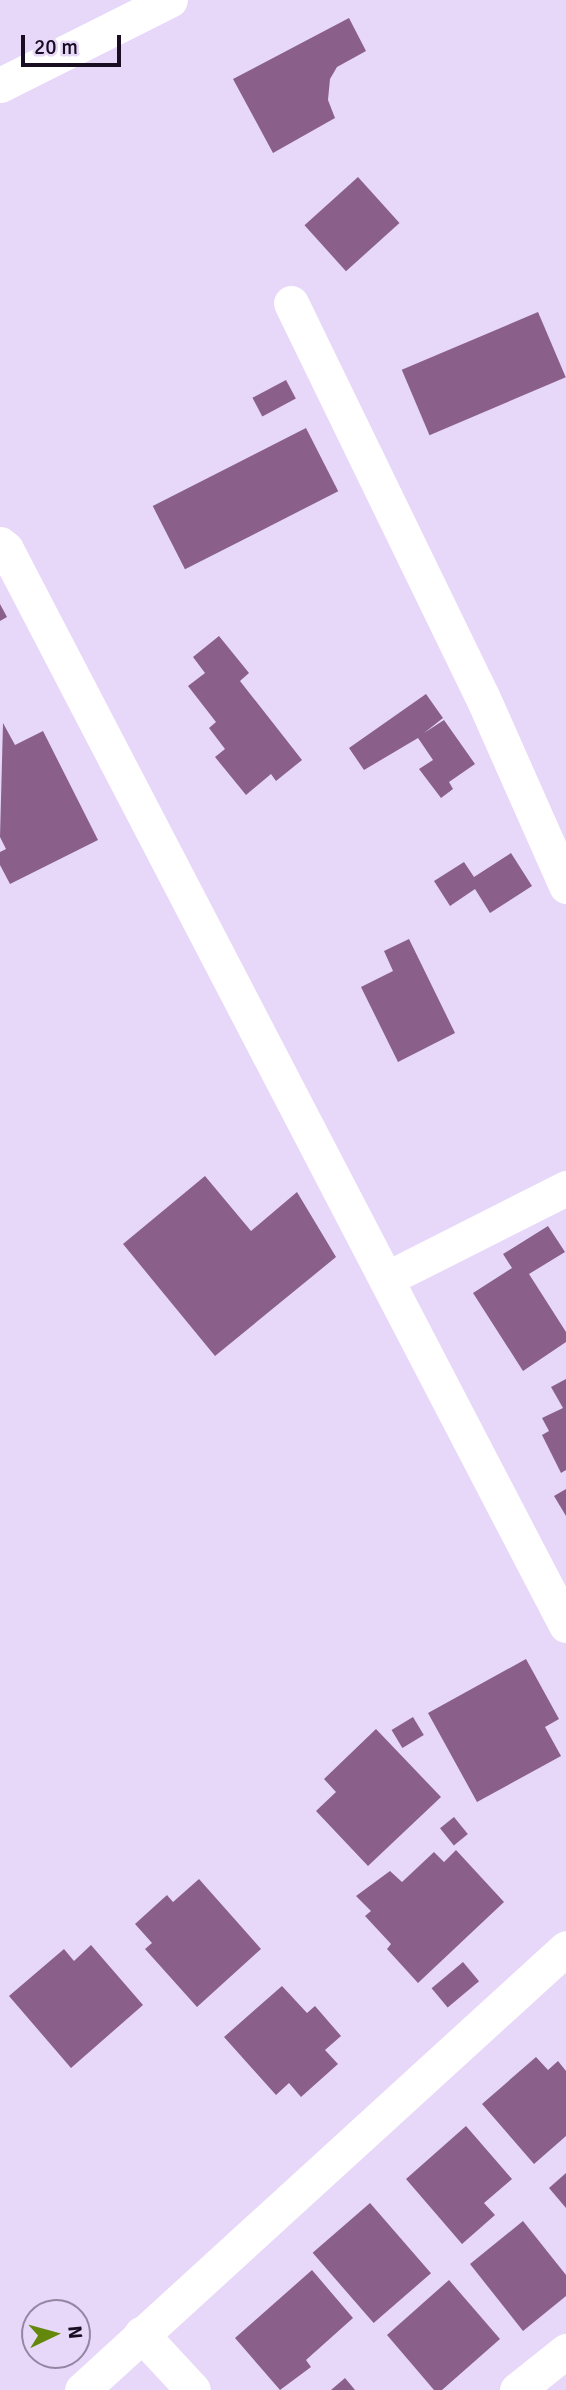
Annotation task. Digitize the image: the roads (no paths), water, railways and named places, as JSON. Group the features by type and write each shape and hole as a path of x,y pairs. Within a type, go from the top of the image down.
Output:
{"street":[{"path":"0,85 170,0"},
{"path":"291,303 482,696 566,886"},
{"path":"0,544 6,549 566,1625"},
{"path":"386,1279 566,1188"},
{"path":"82,2390 566,1948"},
{"path":"141,2334 193,2390"},
{"path":"517,2390 566,2351"}]}
